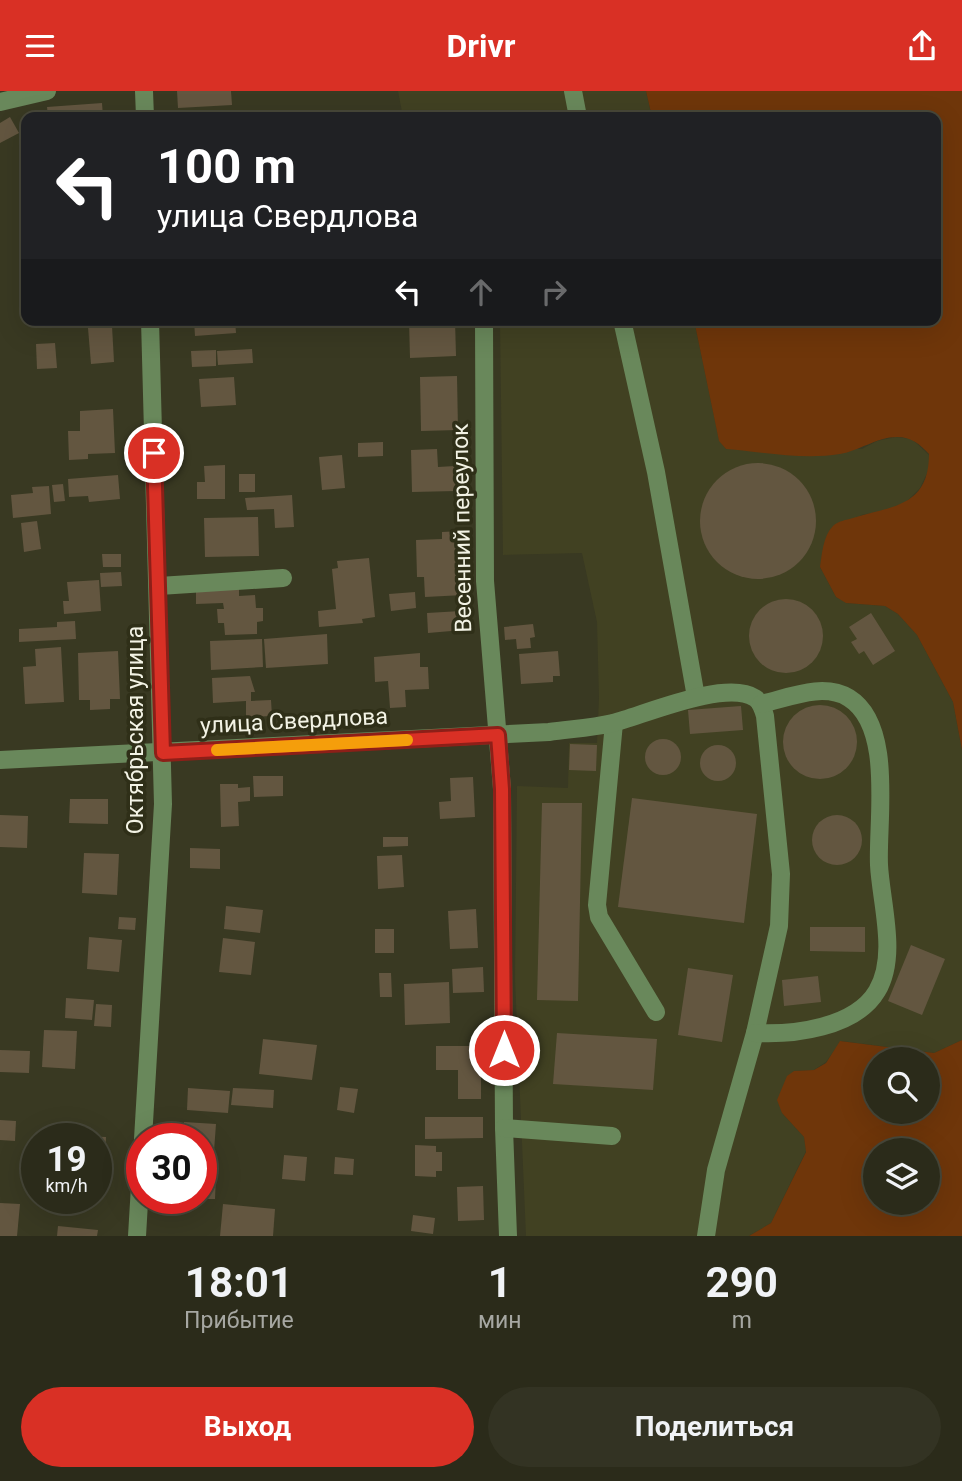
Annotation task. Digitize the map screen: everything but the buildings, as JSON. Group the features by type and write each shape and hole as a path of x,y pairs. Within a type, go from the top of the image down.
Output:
{"street":[{"path":"0,102 47,91"},
{"path":"144,91 145,112"},
{"path":"573,91 577,112"},
{"name":"Октябрьская улица","path":"143,1123 162,817 163,753 150,326"},
{"name":"Весенний переулок","path":"484,326 485,581 502,789 504,1128 508,1236"},
{"path":"623,326 656,472 696,697"},
{"path":"159,586 283,579"},
{"path":"706,1236 716,1170 755,1033 779,926 781,884 765,716 761,704 826,691 851,699 863,711 873,735 881,780 879,864 886,955 884,973 877,991 868,1002 847,1016 827,1024 787,1033 755,1033"},
{"name":"улица Свердлова","path":"0,760 549,732 614,723 696,697 744,694 754,697 761,704"},
{"path":"614,723 597,905 599,917 656,1011"},
{"path":"504,1128 612,1136"},
{"path":"137,1236 138,1214"}],"shaded area":[{"path":"398,91 646,91 651,112 402,112"},
{"path":"646,91 962,91 962,750 953,702 917,635 898,614 885,606 846,603 836,597 820,567 825,540 833,526 893,507 915,495 927,472 929,454 915,442 897,437 826,456 726,449 719,441 695,326 941,326 941,112 651,112"},
{"path":"500,326 695,326 719,440 726,449 862,449 877,441 896,437 912,439 929,455 929,469 920,488 906,502 889,510 861,515 820,567 836,597 847,603 885,606 898,614 917,635 953,702 962,750 962,1040 940,1050 940,1047 888,1047 841,1041 826,1062 814,1070 794,1071 782,1113 804,1137 806,1151 771,1223 749,1236 526,1236 515,979 517,786 568,788 569,743 597,743 597,622 582,553 503,555"},
{"path":"962,1040 962,1236 749,1236 771,1223 806,1152 804,1137 782,1113 777,1100 787,1076 794,1071 814,1070 826,1063 840,1041 887,1047 863,1047 863,1124 940,1124 940,1050"}],"slow traffic":[{"path":"217,750 407,740"}],"route":[{"path":"154,453 163,753 498,735 502,789 504,1050"}]}
